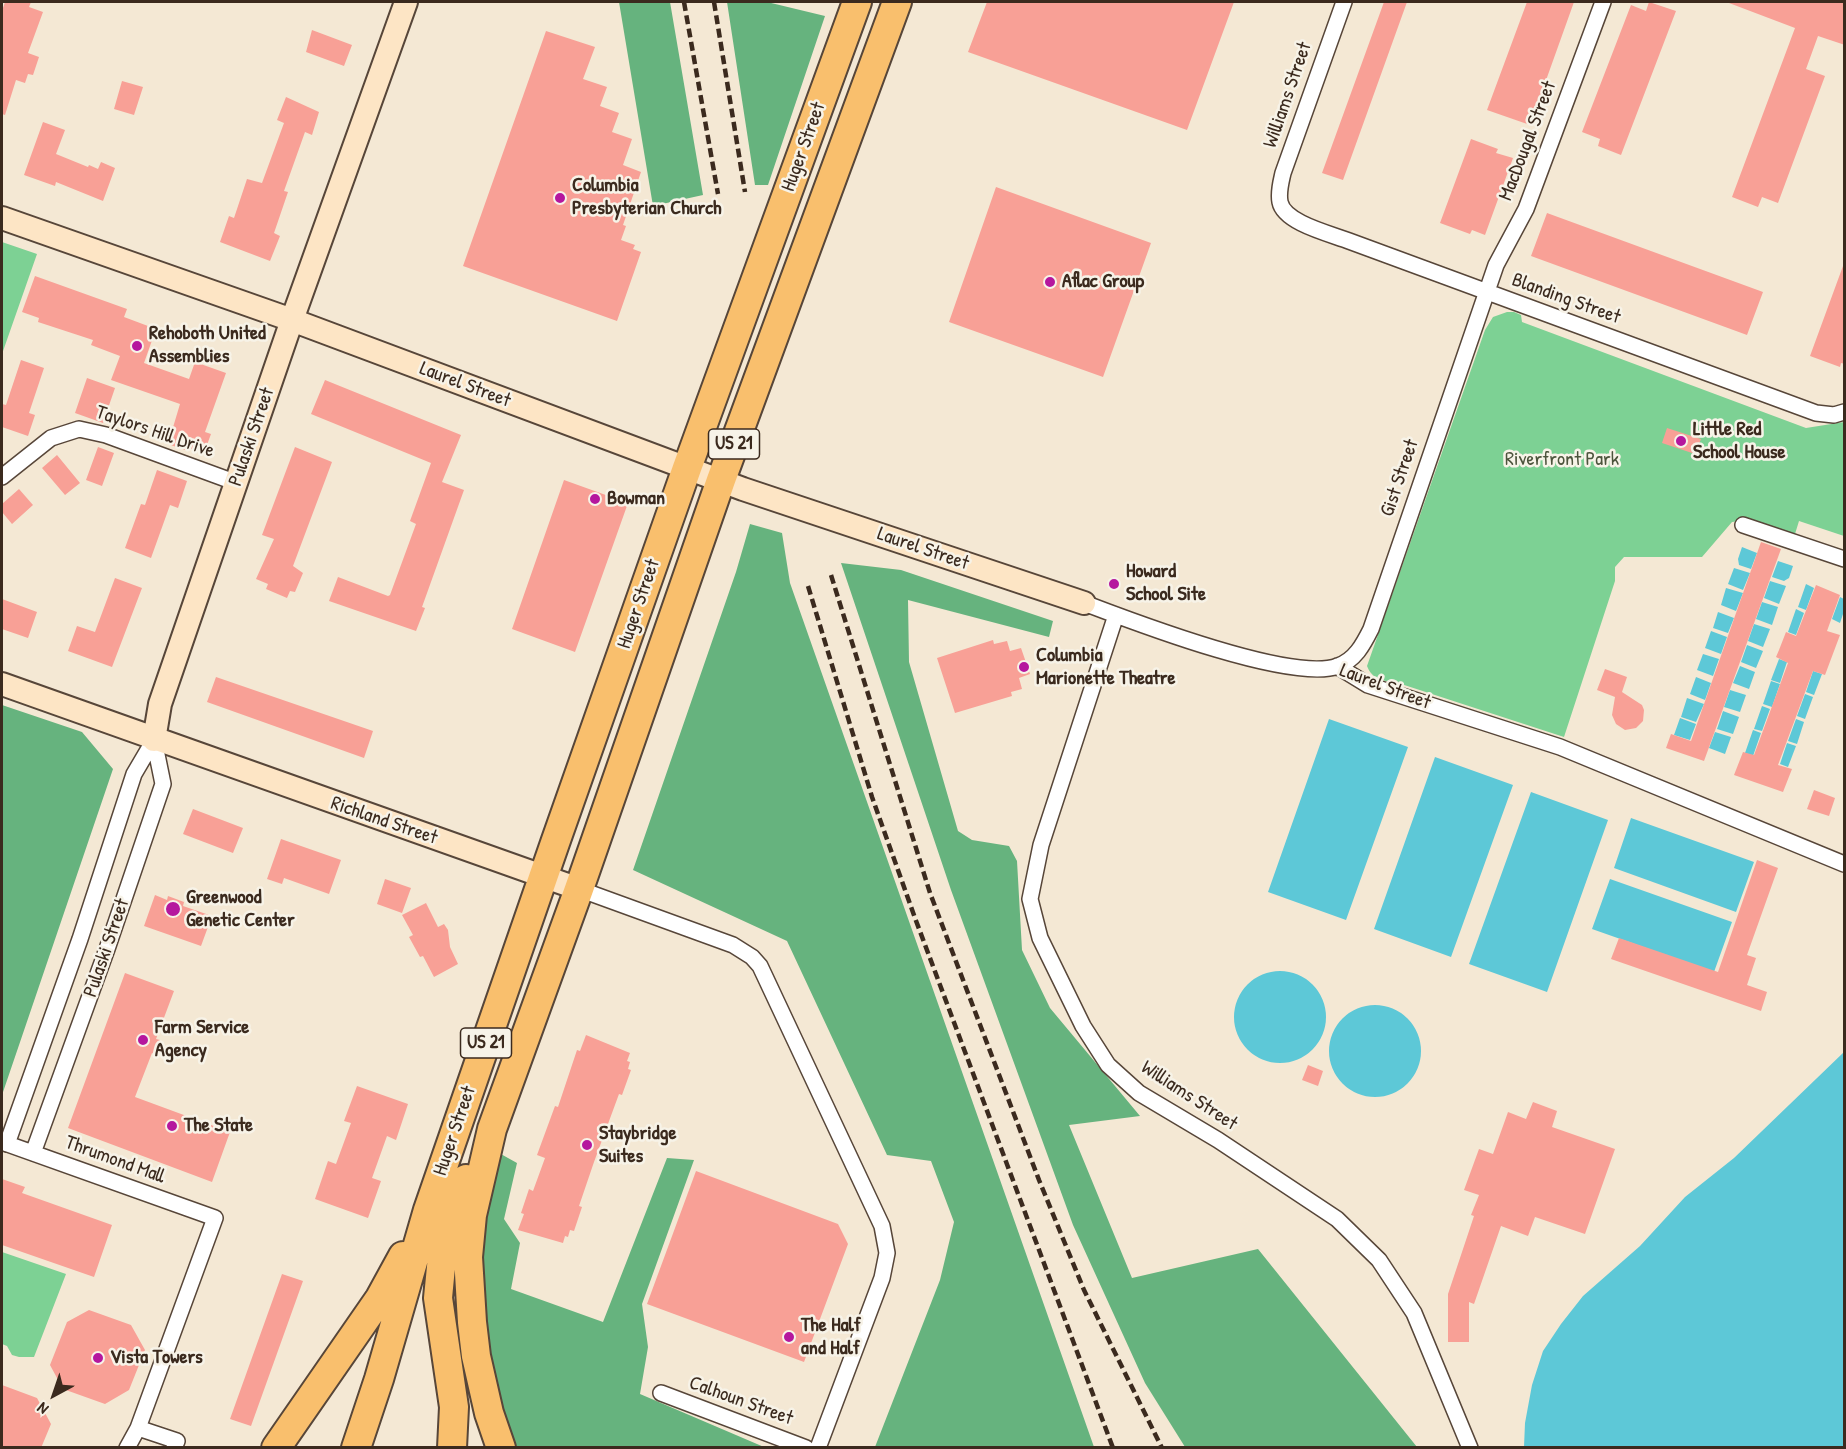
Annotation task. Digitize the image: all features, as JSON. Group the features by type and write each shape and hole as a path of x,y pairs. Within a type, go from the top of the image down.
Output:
{"highway":[{"name":"Huger Street","path":"428,1210 687,468 857,2"},
{"name":"Huger Street","path":"492,1129 579,889 721,480 897,2"},
{"name":"US 21","path":"452,1448 454,1407 438,1298 439,1272 450,1219 474,1162 492,1129"},
{"path":"492,1129 472,1215 468,1257 476,1356 489,1413 501,1448"},
{"name":"US 21","path":"276,1448 380,1298 428,1210"},
{"path":"356,1448 379,1379 428,1210"}],"street":[{"name":"Pulaski Street","path":"4,1143 80,939 134,774 154,740 160,704 292,320 406,2"},
{"name":"Williams Street","path":"1280,204 1279,192 1283,173 1344,2"},
{"name":"MacDougal Street","path":"1486,292 1496,264 1526,209 1603,2"},
{"name":"Blanding Street","path":"1280,204 1285,213 1293,219 1486,292 1816,413 1834,415 1845,412"},
{"name":"Laurel Street","path":"2,218 292,320 687,468 1208,646 1280,666 1306,669 1337,666 1368,685 1560,747 1845,864"},
{"name":"Gist Street","path":"1337,666 1354,657 1371,629 1486,292"},
{"name":"Taylors Hill Drive","path":"2,477 51,438 79,429 106,435 237,483"},
{"path":"1743,525 1845,559"},
{"name":"Williams Street","path":"1116,615 1041,845 1030,899 1040,939 1083,1026 1108,1065 1139,1093 1218,1140 1337,1219 1379,1260 1414,1313 1470,1448"},
{"name":"Richland Street","path":"2,684 733,945 760,966 882,1226 887,1252 882,1278 818,1448"},
{"name":"Pulaski Street","path":"33,1153 107,949 163,784 154,740"},
{"name":"Thrumond Mall","path":"4,1143 214,1218 138,1428"},
{"name":"Calhoun Street","path":"661,1393 806,1448"},
{"path":"127,1448 138,1428 177,1441 174,1448"}],"green space":[{"path":"619,2 670,2 703,195 653,206"},
{"path":"727,2 767,2 825,16 768,185 755,185"},
{"path":"2,242 37,254 2,354"},
{"name":"Riverfront Park","path":"1507,312 1521,315 1522,322 1806,428 1844,422 1844,536 1799,521 1795,534 1749,520 1732,522 1702,557 1624,557 1615,567 1615,581 1564,737 1395,682 1382,680 1375,677 1367,666 1485,330 1493,317"},
{"path":"750,524 782,533 790,583 1094,1447 875,1447 940,1280 954,1222 931,1161 887,1155 787,941 633,870 736,572"},
{"path":"841,563 901,570 1053,621 1049,637 908,600 909,662 958,831 972,840 1009,846 1017,861 1022,950 1050,1008 1140,1116 1069,1125 1132,1278 1258,1249 1417,1447 1185,1447 1145,1383 1073,1225 951,890"},
{"path":"2,705 82,732 113,769 2,1095"},
{"path":"499,1153 517,1163 504,1219 520,1243 511,1289 603,1322 667,1158 694,1160 642,1304 648,1347 640,1394 764,1447 514,1447 488,1368 477,1248"},
{"path":"2,1252 66,1274 34,1357 12,1355 7,1346 2,1344"}],"water":[{"path":"1742,547 1757,553 1751,569 1739,565 1738,559"},
{"path":"1778,561 1793,566 1789,578 1784,581 1772,577"},
{"path":"1734,568 1750,573 1743,590 1728,584"},
{"path":"1770,581 1786,586 1779,604 1764,598"},
{"path":"1806,584 1814,588 1806,610 1798,607"},
{"path":"1726,588 1743,593 1736,611 1721,605"},
{"path":"1840,597 1844,599 1844,611 1840,623 1832,619"},
{"path":"1762,602 1778,607 1772,625 1756,619"},
{"path":"1796,609 1804,613 1796,635 1788,632"},
{"path":"1718,612 1734,618 1728,633 1713,628"},
{"path":"1754,624 1770,629 1763,647 1748,641"},
{"path":"1711,631 1727,637 1721,654 1705,648"},
{"path":"1747,645 1763,651 1756,668 1741,662"},
{"path":"1703,654 1719,659 1713,676 1697,670"},
{"path":"1779,659 1787,662 1780,683 1771,680"},
{"path":"1740,666 1755,672 1749,689 1733,683"},
{"path":"1813,671 1822,674 1814,695 1806,692"},
{"path":"1696,677 1711,683 1705,700 1690,694"},
{"path":"1771,681 1780,684 1772,707 1763,704"},
{"path":"1730,690 1746,695 1740,712 1724,707"},
{"path":"1805,694 1813,697 1805,719 1797,716"},
{"path":"1687,698 1704,704 1696,722 1681,717"},
{"path":"1762,706 1770,709 1762,731 1754,729"},
{"path":"1723,711 1739,717 1733,734 1717,729"},
{"path":"1680,718 1696,724 1690,740 1674,735"},
{"path":"1329,719 1408,747 1346,920 1268,892"},
{"path":"1796,719 1804,722 1797,744 1788,741"},
{"path":"1753,730 1761,733 1753,756 1745,753"},
{"path":"1715,732 1731,737 1725,754 1709,748"},
{"path":"1787,743 1796,746 1788,767 1780,764"},
{"path":"1435,757 1513,785 1451,957 1374,929"},
{"path":"1531,792 1608,820 1547,992 1469,964"},
{"path":"1631,818 1754,862 1736,912 1614,868"},
{"path":"1610,879 1732,922 1714,972 1592,929"},
{"path":"1280,971 1297,975 1312,985 1322,1000 1326,1017 1322,1034 1312,1049 1297,1059 1280,1063 1263,1059 1248,1049 1238,1034 1234,1017 1238,1000 1248,985 1263,975"},
{"path":"1375,1005 1392,1009 1407,1019 1417,1034 1421,1051 1417,1068 1407,1083 1392,1093 1375,1097 1358,1093 1343,1083 1333,1068 1329,1051 1333,1034 1343,1019 1358,1009"},
{"path":"1844,1052 1844,1447 1524,1447 1525,1423 1532,1385 1543,1351 1583,1296 1640,1246 1685,1197 1734,1158"}],"building":[{"path":"5,2 31,2 29,7 43,12 28,53 39,57 33,75 28,74 25,83 16,80 5,115 2,114 2,11"},
{"path":"987,2 1234,2 1187,130 968,52"},
{"path":"1384,2 1407,2 1343,180 1322,173"},
{"path":"1527,2 1574,2 1530,125 1487,110"},
{"path":"1649,2 1676,11 1621,155 1598,146 1600,139 1582,132 1631,5 1646,11"},
{"path":"1729,2 1845,2 1845,45 1818,36 1806,69 1825,76 1778,203 1762,197 1758,207 1732,197 1795,28"},
{"path":"312,30 352,45 344,66 306,52"},
{"name":"Columbia Presbyterian Church","path":"546,31 595,47 583,79 607,87 600,106 619,113 612,132 632,139 623,165 641,172 623,225 626,226 621,240 635,245 633,249 641,252 617,321 463,266"},
{"path":"122,81 143,87 134,115 114,109"},
{"path":"286,97 319,112 312,135 305,132 284,191 288,192 274,233 280,236 270,261 220,242 229,216 234,218 247,179 262,183 284,123 277,120"},
{"path":"43,122 65,130 56,154 88,167 89,165 98,169 101,162 115,168 103,201 56,182 55,186 24,175"},
{"path":"1471,139 1498,149 1496,153 1513,158 1485,235 1472,230 1470,234 1440,223"},
{"name":"Aflac Group","path":"996,187 1151,243 1103,377 949,322"},
{"path":"1547,213 1763,292 1747,335 1531,256"},
{"path":"1843,266 1845,266 1845,364 1841,363 1840,367 1810,356"},
{"path":"35,276 127,309 124,317 156,329 144,363 189,379 195,362 226,373 205,432 211,434 204,453 168,444 180,404 111,380 120,356 91,345 93,340 38,322 39,318 22,312"},
{"path":"21,360 44,368 29,413 35,415 28,436 2,427 2,404 6,405"},
{"path":"87,378 115,388 103,423 75,413"},
{"path":"325,380 461,435 442,482 464,490 422,607 425,608 416,631 329,601 338,577 390,595 416,524 410,521 431,463 311,414"},
{"name":"Little Red School House","path":"1667,428 1701,439 1695,454 1662,443"},
{"path":"98,447 114,453 102,486 86,480"},
{"path":"295,447 332,462 293,566 303,573 295,592 290,591 287,598 266,589 268,584 256,579 274,539 262,535"},
{"path":"57,455 80,483 65,495 42,468"},
{"path":"157,470 187,481 178,508 170,505 151,558 125,548 141,504 145,505"},
{"path":"564,480 628,503 575,652 512,629"},
{"path":"19,489 33,505 12,524 2,512 2,504"},
{"path":"1761,542 1781,549 1704,761 1666,748 1671,734 1691,741"},
{"path":"115,578 142,588 112,667 68,651 77,626 95,632"},
{"path":"1816,585 1840,595 1827,631 1840,635 1825,675 1813,671 1778,765 1792,769 1783,792 1734,775 1743,752 1754,755 1788,663 1776,657 1786,632 1796,636"},
{"path":"2,599 37,612 28,638 2,629"},
{"path":"993,640 994,644 1007,641 1010,651 1021,648 1030,674 1019,678 1022,689 1011,692 1012,696 955,713 937,658"},
{"path":"1605,669 1627,677 1622,692 1642,705 1643,721 1636,728 1625,730 1616,724 1612,715 1615,697 1597,690"},
{"path":"216,677 373,731 364,758 207,702"},
{"path":"1814,790 1835,798 1829,816 1807,809"},
{"path":"193,809 243,828 233,853 183,834"},
{"path":"281,839 341,860 329,894 284,878 282,884 267,879"},
{"path":"1757,860 1778,868 1747,955 1756,958 1747,985 1767,992 1761,1011 1611,959 1619,938 1718,972"},
{"path":"385,879 411,888 402,913 377,904"},
{"path":"155,895 167,900 168,896 184,902 183,906 212,916 201,946 144,926"},
{"path":"426,903 438,927 444,924 448,930 450,947 458,964 434,977 423,956 420,957 409,937 413,935 402,915"},
{"path":"125,973 174,991 156,1039 160,1040 154,1054 152,1053 135,1097 230,1132 212,1182 68,1128"},
{"path":"586,1035 630,1053 627,1061 630,1062 628,1069 631,1070 622,1095 619,1094 594,1162 579,1206 582,1207 574,1231 570,1230 563,1243 518,1230 529,1189 533,1191 545,1158 537,1155 555,1106 558,1107 577,1050 580,1051"},
{"path":"1308,1065 1323,1071 1318,1086 1302,1080"},
{"path":"357,1086 408,1104 396,1140 387,1136 372,1178 381,1181 368,1218 315,1199 328,1161 336,1164 351,1123 344,1121"},
{"path":"1533,1102 1557,1111 1552,1127 1615,1149 1585,1234 1535,1217 1528,1236 1501,1226 1474,1304 1469,1302 1469,1342 1448,1342 1448,1294 1479,1195 1464,1190 1479,1149 1493,1154 1508,1112 1526,1119"},
{"path":"696,1171 838,1224 848,1244 804,1362 647,1304"},
{"path":"2,1179 25,1187 22,1193 112,1225 94,1277 2,1245"},
{"path":"282,1274 303,1281 251,1426 230,1419"},
{"name":"Vista Towers","path":"89,1310 131,1325 145,1350 129,1390 105,1404 63,1389 50,1365 67,1322"},
{"path":"2,1385 37,1398 51,1424 41,1448 2,1448"}],"railway":[{"path":"684,2 718,194"},
{"path":"714,2 745,192"},
{"path":"831,575 930,893 1039,1180 1084,1290 1162,1448"},
{"path":"808,586 872,797 1113,1448"}],"place":[{"name":"Columbia Presbyterian Church","path":"560,198"},
{"name":"Aflac Group","path":"1050,282"},
{"name":"Rehoboth United Assemblies","path":"137,346"},
{"name":"Little Red School House","path":"1681,441"},
{"name":"Bowman","path":"595,499"},
{"name":"Howard School Site","path":"1114,584"},
{"name":"Columbia Marionette Theatre","path":"1024,667"},
{"name":"Greenwood Genetic Center","path":"173,909"},
{"name":"Farm Service Agency","path":"143,1040"},
{"name":"The State","path":"172,1126"},
{"name":"Staybridge Suites","path":"587,1145"},
{"name":"The Half and Half","path":"789,1337"},
{"name":"Vista Towers","path":"98,1358"}]}
